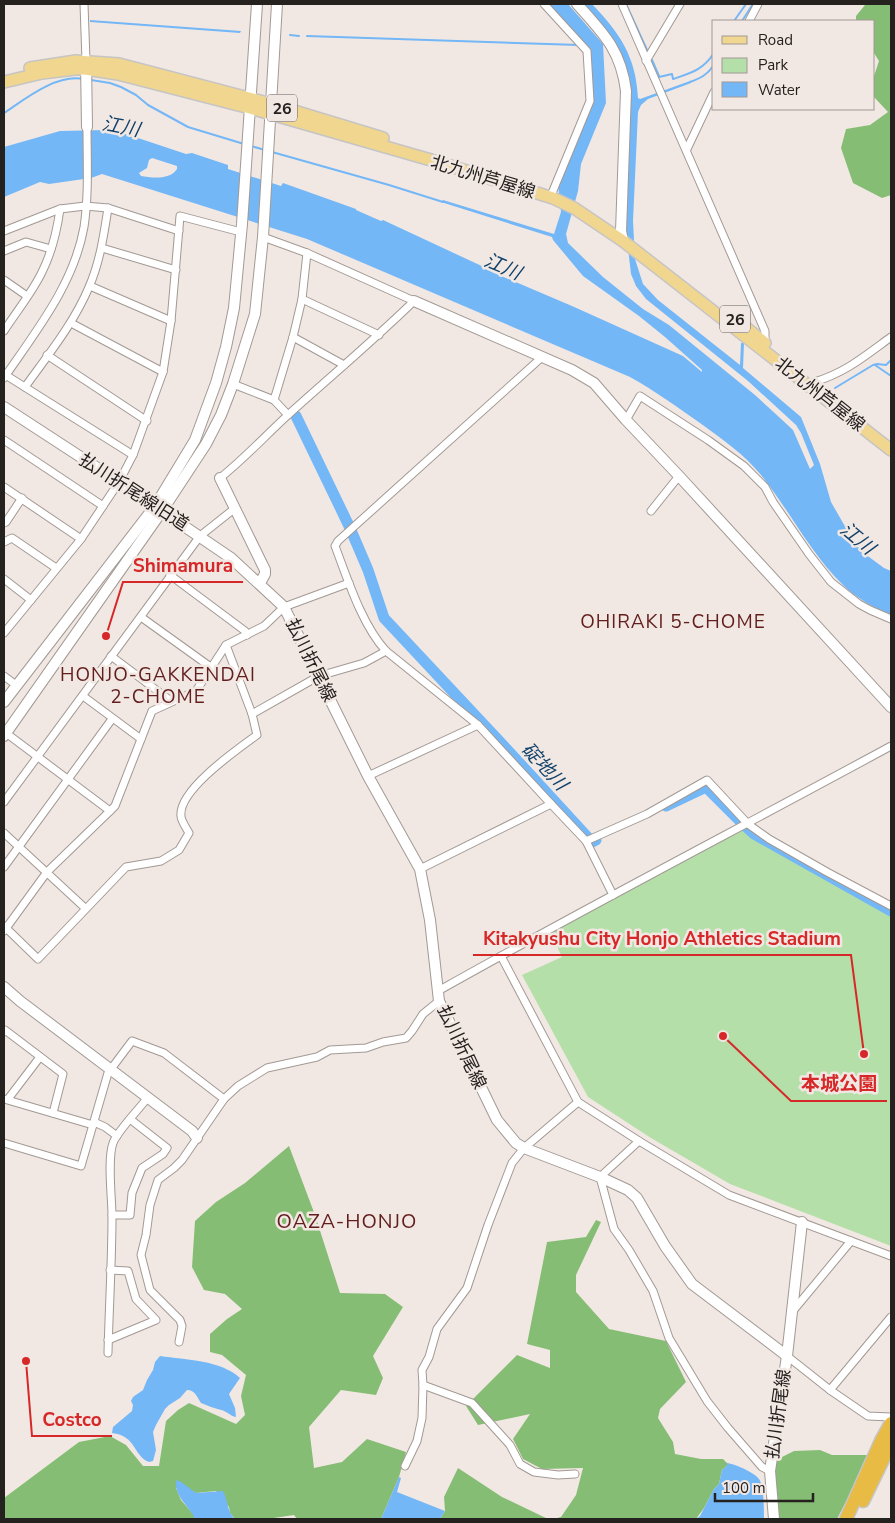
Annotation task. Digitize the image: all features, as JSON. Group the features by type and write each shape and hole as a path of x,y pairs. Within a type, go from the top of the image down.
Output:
{"highway":[{"path":"846,1519 891,1423"},
{"path":"855,1519 891,1443"}],"main road":[{"name":"北九州芦屋線","path":"4,74 44,64 119,64 141,69 552,195 575,205 622,236 763,346 891,450"},
{"name":"北九州芦屋線","path":"4,82 85,65"},
{"name":"北九州芦屋線","path":"763,346 891,441"}],"street":[{"path":"84,4 87,128 87,183 84,226 70,274 56,301 4,376 133,455"},
{"path":"4,702 159,509 195,440 216,383 234,308 242,228 257,4"},
{"path":"110,811 38,755 5,734 159,509 206,444 221,415 233,384 255,314 263,234 277,4"},
{"path":"544,4 587,51 590,101 552,195"},
{"path":"577,4 611,45 620,62 624,76 626,91 622,236"},
{"path":"622,4 765,331 763,346"},
{"path":"646,60 680,4"},
{"path":"749,20 758,4"},
{"path":"687,149 712,96"},
{"path":"4,231 60,209 86,206 108,208 179,230"},
{"path":"25,388 70,322 90,286 102,248 108,208"},
{"path":"4,329 42,273 52,249 58,227 60,209"},
{"path":"5,630 81,539 119,482 133,455 147,421 163,372 172,321 180,216 242,228"},
{"path":"263,234 541,358 572,370 594,383 891,707"},
{"path":"4,251 26,242 52,249"},
{"path":"102,248 176,270"},
{"path":"274,400 293,338 302,299 307,253"},
{"path":"4,280 27,296"},
{"path":"90,286 172,321"},
{"path":"302,299 379,334"},
{"path":"260,583 265,570 220,478 414,301"},
{"path":"70,322 163,372"},
{"path":"814,382 831,377 847,369 891,337"},
{"path":"293,338 344,365"},
{"path":"47,355 147,421"},
{"path":"541,358 338,541 335,546 372,634 386,651 478,726 586,841 613,895"},
{"path":"233,384 274,400 288,415"},
{"path":"626,420 640,396 744,466 765,487 804,547 831,582 859,604 891,618"},
{"name":"払川折尾線旧道","path":"4,407 200,536 231,558 260,583"},
{"path":"4,440 104,506"},
{"path":"651,511 679,476"},
{"path":"4,487 81,539"},
{"path":"4,524 22,498"},
{"path":"4,802 200,536 234,509"},
{"path":"4,542 12,538 56,568"},
{"path":"170,576 245,631 247,635"},
{"path":"4,579 31,600"},
{"name":"払川折尾線","path":"260,583 284,607 368,776 420,869 430,920 438,996 497,1120 516,1143 524,1148 600,1177 628,1190 637,1198 665,1246 692,1284 787,1356 770,1471 774,1519"},
{"path":"226,645 252,714 257,735 213,768 184,800 180,816 189,834 179,850 161,862 126,867 38,958 4,929 46,872 115,806 152,711 196,691 226,645 264,626 284,607 349,583"},
{"path":"141,617 212,668"},
{"path":"252,714 319,676 364,664 386,651"},
{"path":"111,656 171,701"},
{"path":"4,676 16,685"},
{"path":"83,696 141,739"},
{"path":"4,867 112,719"},
{"path":"368,776 478,726"},
{"path":"179,1342 182,1326 180,1320 150,1290 142,1255 150,1205 158,1180 182,1160 224,1099 238,1086 267,1068 317,1057 330,1050 366,1048 406,1038 438,996 501,956 891,746"},
{"path":"586,841 646,814 706,780 748,824 778,844 890,904"},
{"path":"420,869 551,804"},
{"path":"4,834 85,908"},
{"path":"501,956 578,1102 729,1195 891,1256"},
{"path":"4,987 144,1101 197,1138"},
{"path":"4,994 192,1131 197,1138"},
{"path":"4,1032 5,1030 63,1074 53,1113"},
{"path":"4,1143 81,1166 109,1071 132,1040 164,1053 224,1099"},
{"path":"40,1057 6,1099 93,1123 105,1127 117,1136"},
{"path":"108,1354 112,1216 111,1148 117,1136 144,1101"},
{"path":"405,1466 417,1441 422,1418 422,1370 429,1357 437,1329 467,1288 488,1225 512,1163 524,1148 578,1102"},
{"path":"112,1216 130,1216 132,1193 142,1168 162,1154 167,1148 130,1119"},
{"path":"639,1141 600,1177 614,1228 653,1291 669,1338 707,1401 762,1467 770,1471"},
{"path":"802,1222 787,1356 830,1390 868,1416 891,1417"},
{"path":"792,1312 851,1240"},
{"path":"108,1340 156,1320 136,1299 128,1270 110,1270"},
{"path":"830,1390 891,1317"},
{"path":"423,1385 472,1403 510,1445 520,1464 534,1472 558,1475 576,1474"}],"green space":[{"path":"891,4 891,195 882,198 853,183 841,148 846,129 870,125 888,112 875,98 875,73 879,61 875,55 875,20 856,20 856,16 865,5"},
{"path":"745,828 756,837 891,913 891,1246 730,1184 651,1138 588,1097 522,975 562,957 550,932"},
{"path":"289,1146 315,1215 340,1293 385,1294 403,1307 373,1356 383,1378 376,1395 341,1390 309,1427 314,1468 342,1462 367,1439 406,1452 399,1477 381,1519 297,1519 294,1515 267,1519 235,1519 230,1513 229,1507 216,1491 196,1493 191,1490 176,1488 181,1500 194,1515 195,1519 4,1519 4,1498 79,1442 110,1436 126,1445 143,1466 159,1466 166,1421 189,1403 236,1424 245,1415 241,1396 246,1375 222,1355 210,1352 210,1334 242,1309 225,1294 204,1290 192,1267 195,1221 216,1202 245,1183"},
{"path":"596,1220 601,1222 576,1275 576,1292 609,1329 666,1341 686,1382 660,1409 658,1418 673,1442 675,1454 701,1459 723,1459 727,1463 727,1466 722,1470 719,1484 696,1519 553,1519 561,1517 576,1495 583,1468 542,1469 523,1459 513,1439 530,1414 478,1425 466,1406 517,1355 550,1368 550,1350 527,1344 547,1242 586,1237"},
{"path":"820,1450 832,1455 870,1455 837,1519 777,1519 776,1460 794,1451"},
{"path":"458,1468 502,1497 548,1519 440,1519 445,1511 444,1497"}],"water":[{"path":"548,4 568,4 603,44 606,103 581,164 578,191 566,234 568,243 603,277 643,309 669,325 755,395 793,430 810,469 814,465 796,425 748,381 646,299 636,286 631,274 625,222 629,82 581,4 592,4 611,25 625,46 634,70 638,98 640,99 690,81 691,83 648,99 641,105 638,112 633,221 635,259 643,284 658,300 740,365 741,343 744,343 743,368 801,417 820,464 831,502 854,542 865,554 891,571 891,616 854,594 831,573 761,475 747,460 700,423 630,377 307,239 102,174 91,178 49,184 40,182 4,197 4,147 60,131 117,131 186,154 192,153 228,165 228,169 281,186 283,183 356,209 381,221 383,220 492,272 683,356 702,372 665,337 639,316 583,276 552,237 441,202 443,200 554,234 561,212 558,185 592,101 590,50","holes":["152,158 177,166 174,173 165,177 145,177 139,173 147,168 149,160"]},
{"path":"90,20 241,31 240,33 90,22"},
{"path":"160,1356 213,1364 232,1372 240,1378 229,1394 235,1408 236,1417 201,1403 194,1393 187,1390 165,1409 156,1425 153,1432 156,1450 153,1461 149,1462 140,1455 126,1438 112,1433 113,1427 132,1411 133,1405 131,1401 133,1397 143,1390 155,1362"},
{"path":"727,1463 753,1474 761,1482 764,1519 696,1519 700,1516 714,1489 719,1484 722,1470 727,1466"},
{"path":"399,1477 401,1478 397,1492 445,1511 440,1519 381,1519"},
{"path":"176,1480 196,1493 223,1491 230,1513 235,1519 195,1519 177,1491"}],"waterway":[{"path":"626,4 647,50"},
{"path":"735,20 746,4"},
{"path":"743,20 753,4"},
{"path":"290,35 299,36"},
{"path":"307,36 579,45"},
{"path":"659,77 672,74 673,79 691,73 701,67 712,56"},
{"path":"652,60 659,76"},
{"path":"690,82 704,76 712,67"},
{"path":"4,113 52,84 73,78 83,79"},
{"path":"91,80 121,87 136,95 148,105 188,127 244,144"},
{"path":"251,146 265,150"},
{"path":"272,152 443,202"},
{"path":"835,388 873,365 886,365 891,360"},
{"path":"875,365 891,376"},
{"name":"碇地川","path":"296,416 350,528 368,570 384,618 592,842 596,840"},
{"name":"碇地川","path":"666,806 706,787 754,834 891,911"}],"place":[{"name":"Shimamura","path":"106,636"},
{"name":"本城公園","path":"723,1036"},
{"name":"Kitakyushu City Honjo Athletics Stadium","path":"864,1054"},
{"name":"Costco","path":"26,1361"}],"district":[{"name":"OHIRAKI 5-CHOME","path":"673,621"},
{"name":"HONJO-GAKKENDAI 2-CHOME","path":"158,685"},
{"name":"OAZA-HONJO","path":"347,1221"}],"water label":[{"name":"江川","path":"121,126"},
{"name":"江川","path":"503,266"},
{"name":"江川","path":"858,538"}]}
